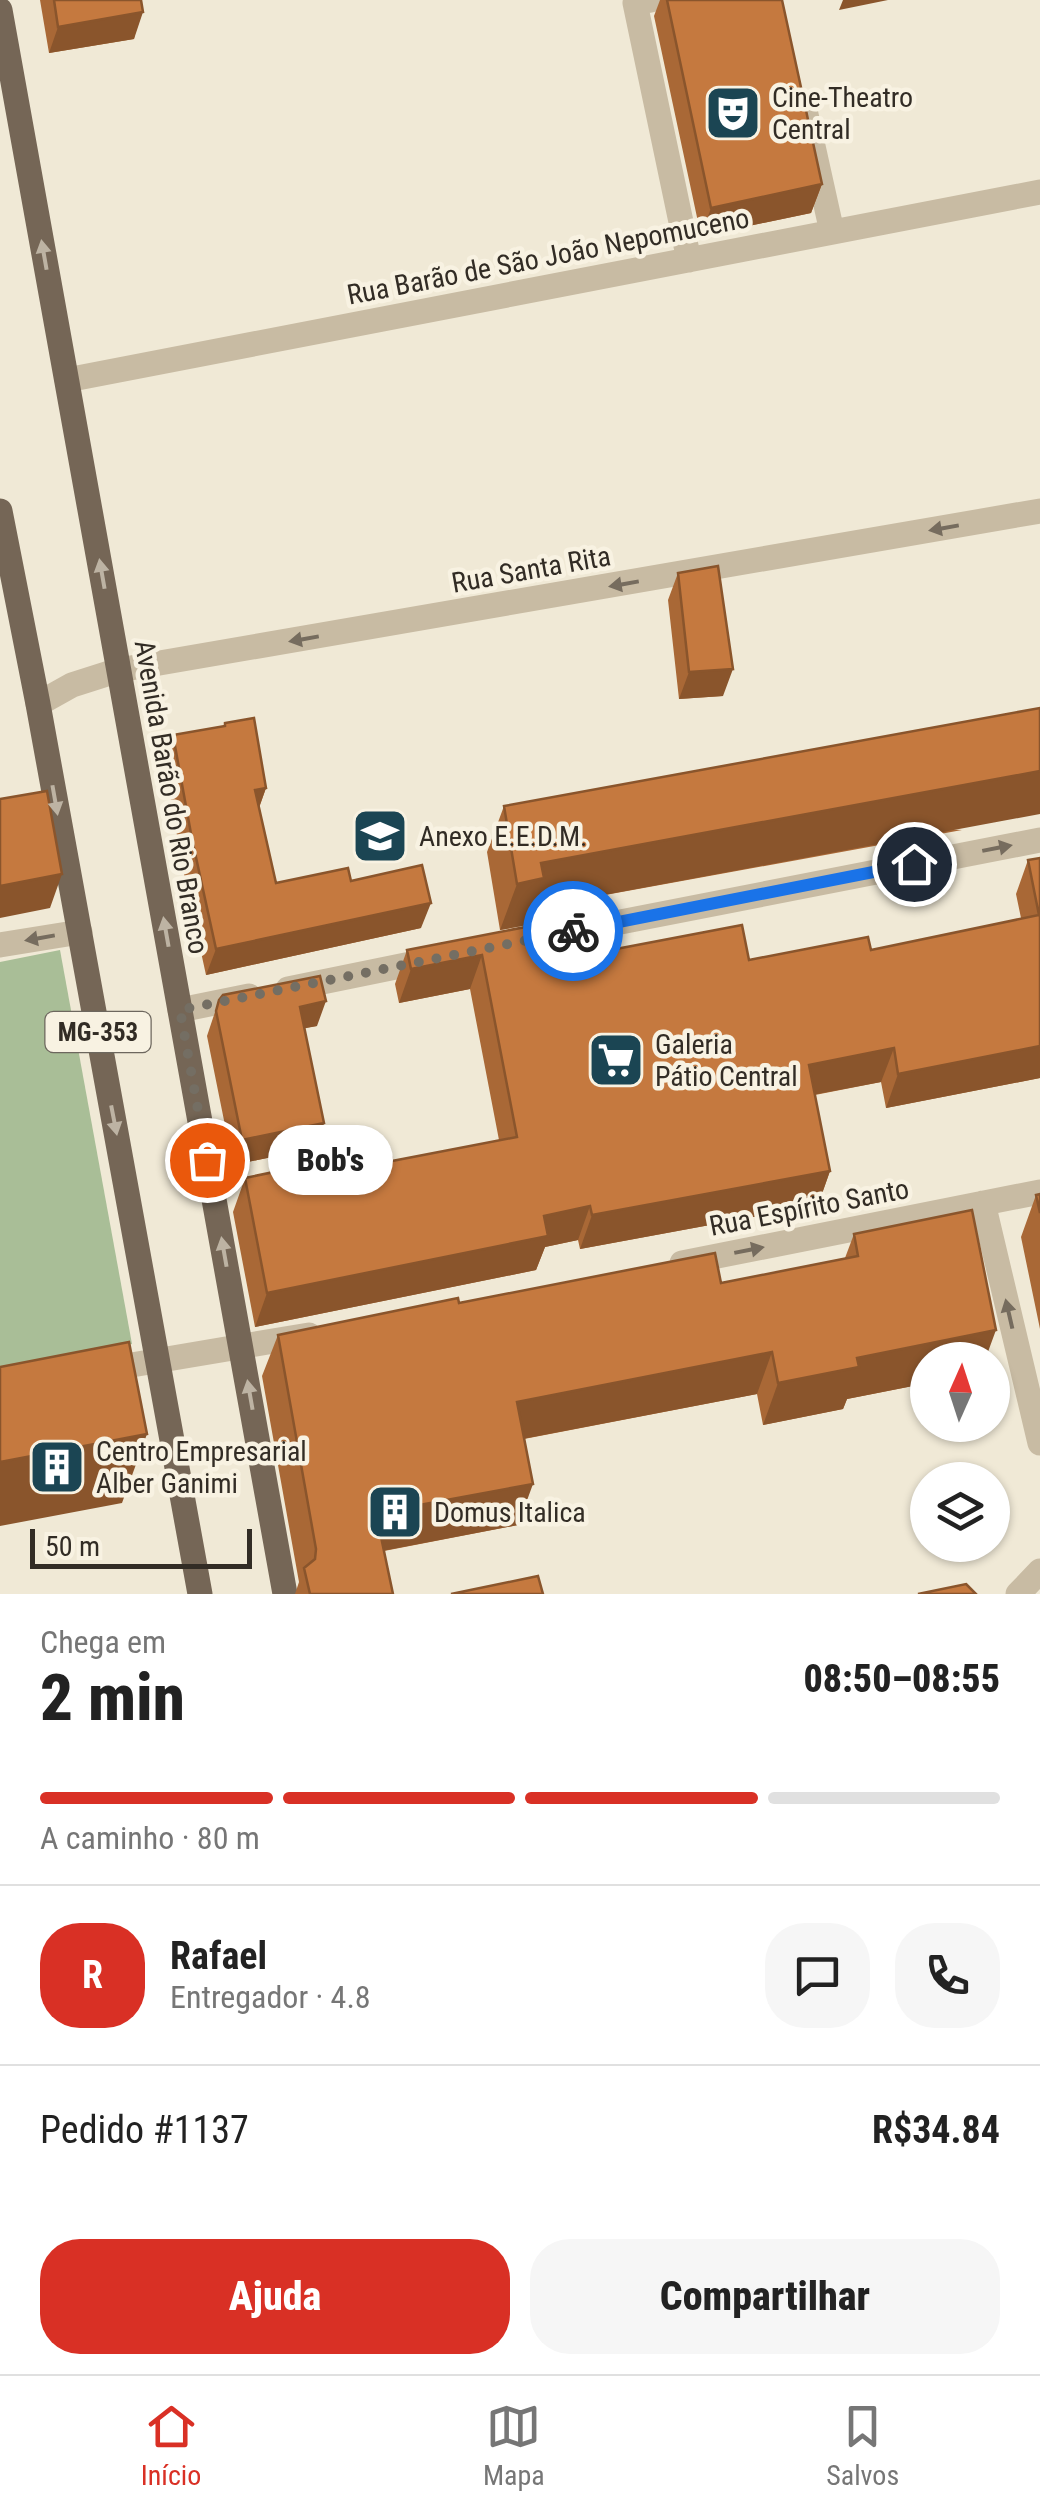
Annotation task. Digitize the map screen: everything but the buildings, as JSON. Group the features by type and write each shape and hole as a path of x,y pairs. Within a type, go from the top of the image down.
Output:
{"main road":[{"name":"Avenida Barão do Rio Branco","path":"0,10 285,1594"},
{"name":"MG-353","path":"0,511 200,1594"}],"street":[{"path":"643,2 689,260"},
{"path":"798,77 832,232"},
{"name":"Rua Barão de São João Nepomuceno","path":"66,380 1040,192"},
{"name":"Rua Santa Rita","path":"38,704 72,684 119,670 1040,511"},
{"path":"499,946 1040,840"},
{"path":"0,946 80,932"},
{"path":"180,1010 462,954"},
{"name":"Rua Espírito Santo","path":"664,1267 1040,1192"},
{"path":"983,1203 1040,1443"},
{"path":"75,1374 337,1329"},
{"path":"1018,1594 1040,1570"}],"green space":[{"path":"60,950 132,1344 0,1371 0,962"}],"way so far":[{"path":"207,1160 180,1010 573,931"}],"place":[{"name":"Cine-Theatro Central","path":"733,113"},
{"name":"Anexo E.E.D.M.","path":"380,836"},
{"name":"Galeria Pátio Central","path":"616,1060"},
{"name":"Bob's","path":"207,1160"},
{"name":"Centro Empresarial Alber Ganimi","path":"57,1467"},
{"name":"Domus Italica","path":"395,1512"}],"route":[{"path":"573,931 914,864"}]}
